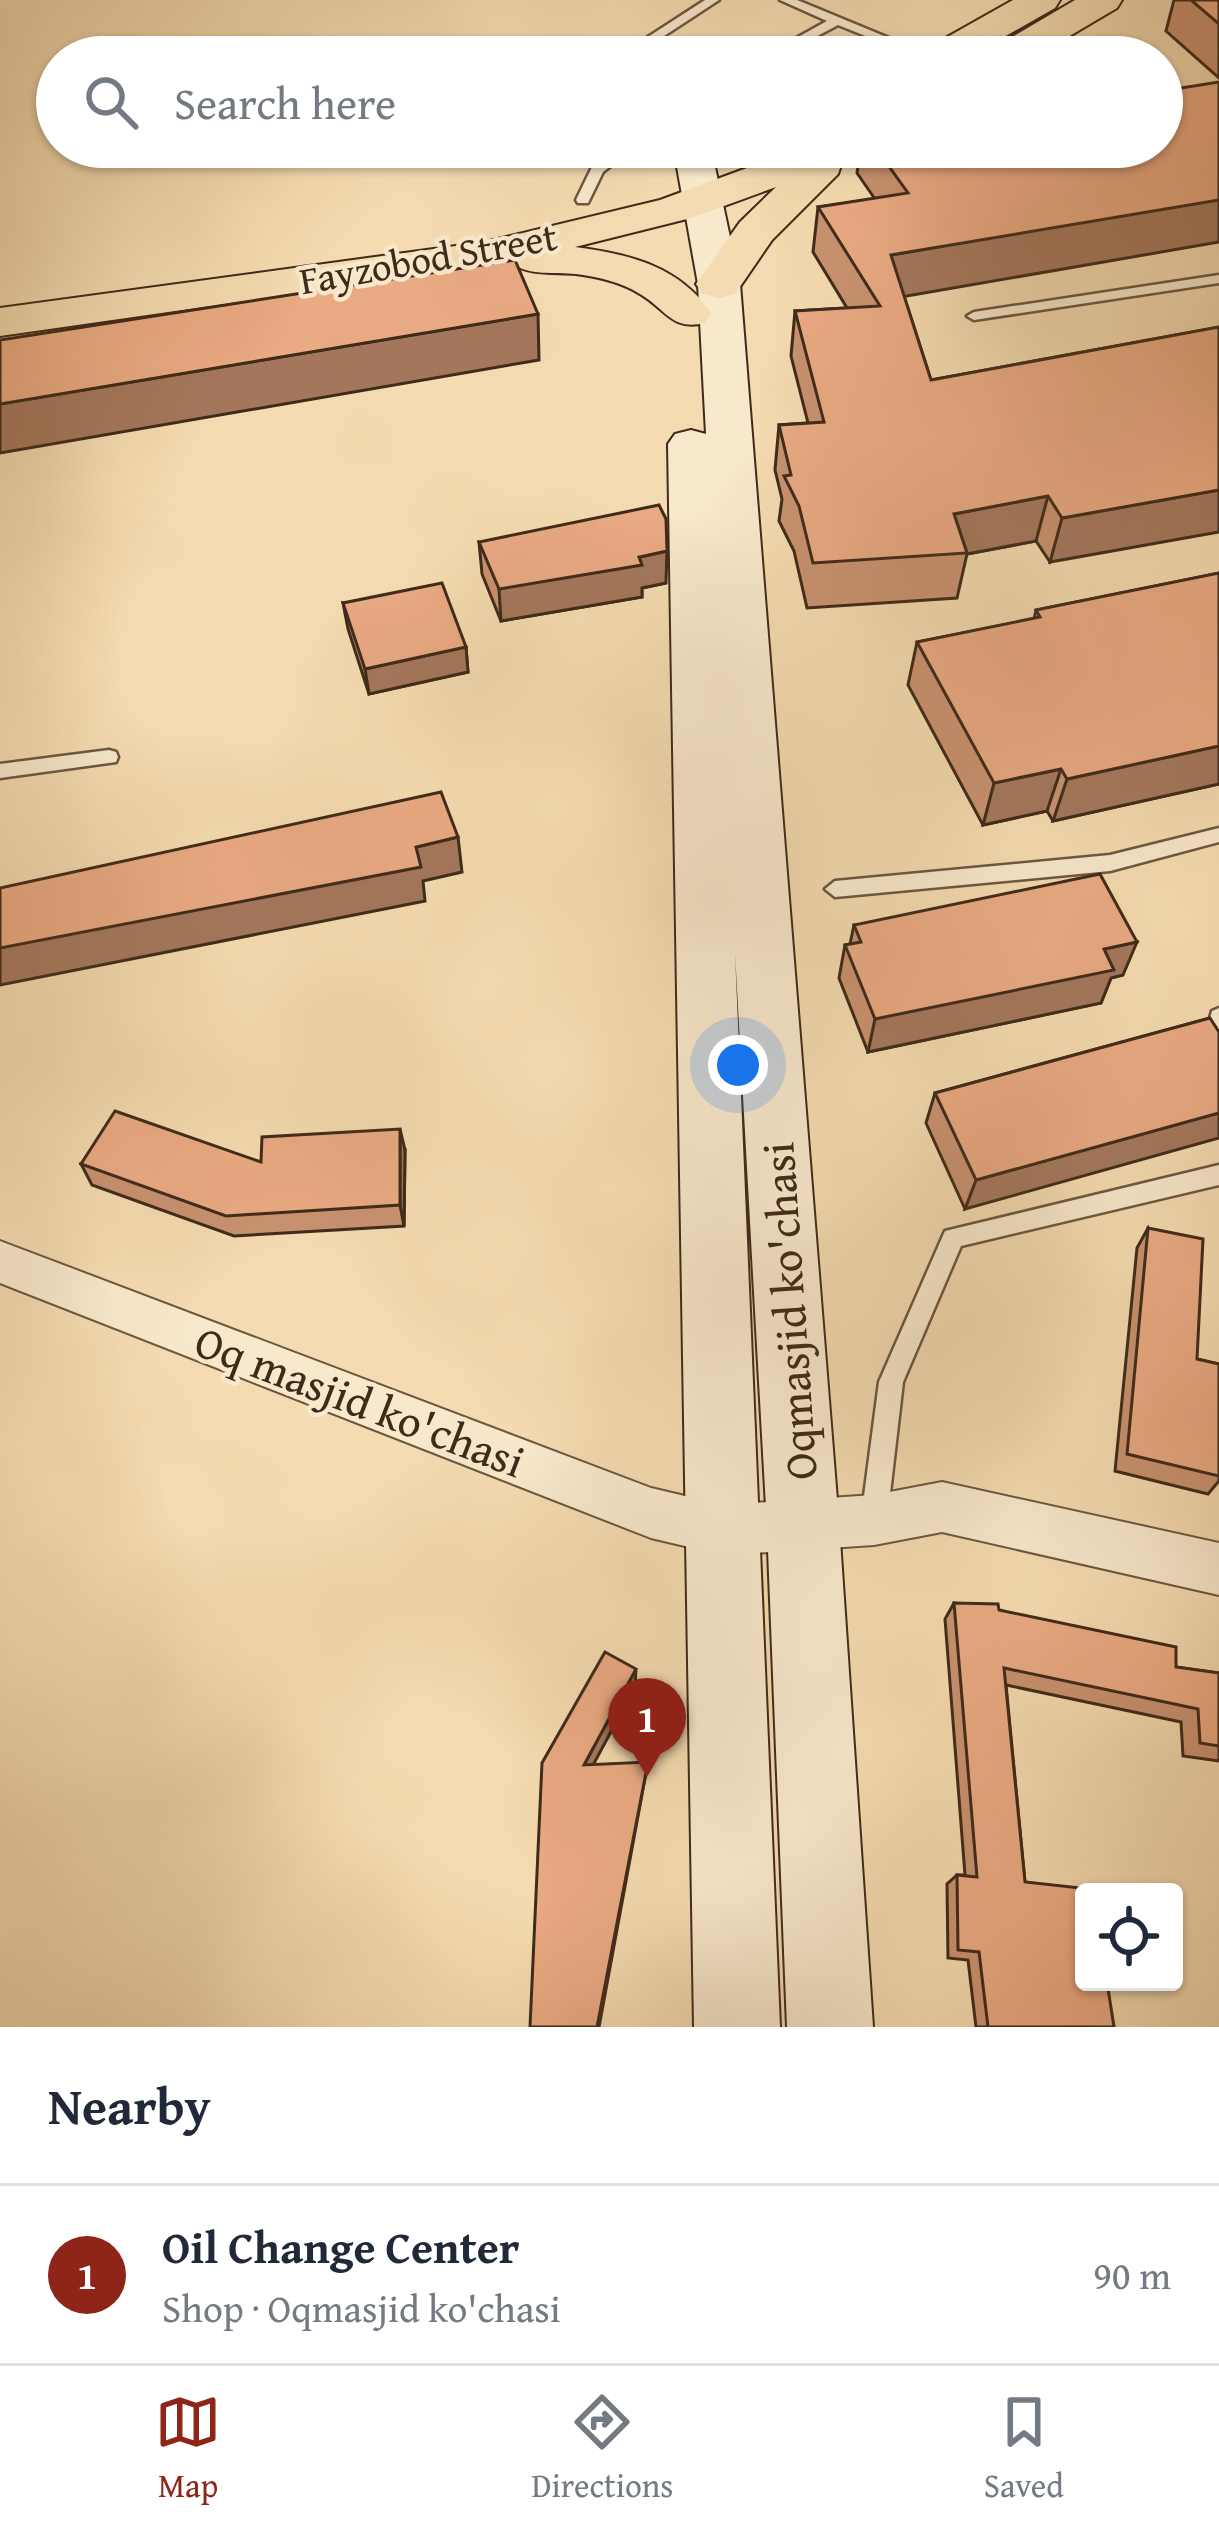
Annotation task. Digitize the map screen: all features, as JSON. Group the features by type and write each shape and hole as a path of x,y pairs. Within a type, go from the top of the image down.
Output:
{"main road":[{"path":"977,36 1041,0"},
{"path":"1042,36 1103,0"},
{"name":"Fayzobod Street","path":"0,287 308,250 591,176 685,174 721,168"},
{"path":"485,256 602,264 631,272 678,298 704,298 766,220 821,168"},
{"name":"Fayzobod Street","path":"0,322 485,256 685,174"},
{"name":"Oqmasjid ko'chasi","path":"685,174 704,298 803,1526 830,2027"},
{"name":"Oqmasjid ko'chasi","path":"704,298 723,1530 737,2027"}],"street":[{"name":"Oq masjid ko'chasi","path":"0,1262 650,1514 723,1530 874,1520 942,1507 1219,1569"}],"lane":[{"path":"656,36 713,0"},
{"path":"792,1 875,36"},
{"path":"808,36 836,21"},
{"path":"974,316 1219,279"},
{"path":"0,771 109,757"},
{"path":"835,889 1110,863 1219,835"},
{"path":"874,1520 890,1382 953,1238 1219,1174"}],"building":[{"path":"1191,0 1219,0 1219,24"},
{"path":"1219,82 1219,200 891,255 931,380 1219,327 1219,490 1062,518 1048,496 954,514 967,553 813,563 799,506 784,476 791,475 779,425 824,422 795,311 880,306 818,207 908,193 890,168 1183,168 1183,88"},
{"path":"515,260 538,314 0,404 0,340"},
{"path":"659,505 666,519 667,551 639,557 642,565 499,589 479,542"},
{"path":"1219,573 1219,746 1067,779 1061,769 994,783 917,642 1040,617 1036,610"},
{"path":"442,583 466,647 365,669 343,603"},
{"path":"441,792 458,837 416,847 421,867 0,948 0,888"},
{"path":"1100,874 1137,942 1104,949 1114,970 875,1019 845,945 861,942 854,925"},
{"path":"1210,1018 1219,1032 1219,1113 976,1180 935,1093"},
{"path":"115,1111 261,1162 262,1137 400,1129 400,1205 226,1216 81,1164"},
{"path":"1148,1228 1203,1239 1197,1359 1219,1364 1219,1476 1127,1454"},
{"path":"954,1603 998,1604 999,1610 1176,1647 1176,1667 1219,1673 1219,1746 1200,1743 1198,1709 1004,1668 1025,1882 1075,1887 1075,1991 1108,1991 1114,2027 988,2027 979,1952 958,1950 957,1875 977,1877"},
{"path":"605,1652 636,1669 584,1765 648,1762 597,2027 530,2027 542,1763"}],"place":[{"name":"Oil Change Center","path":"647,1777"}]}
